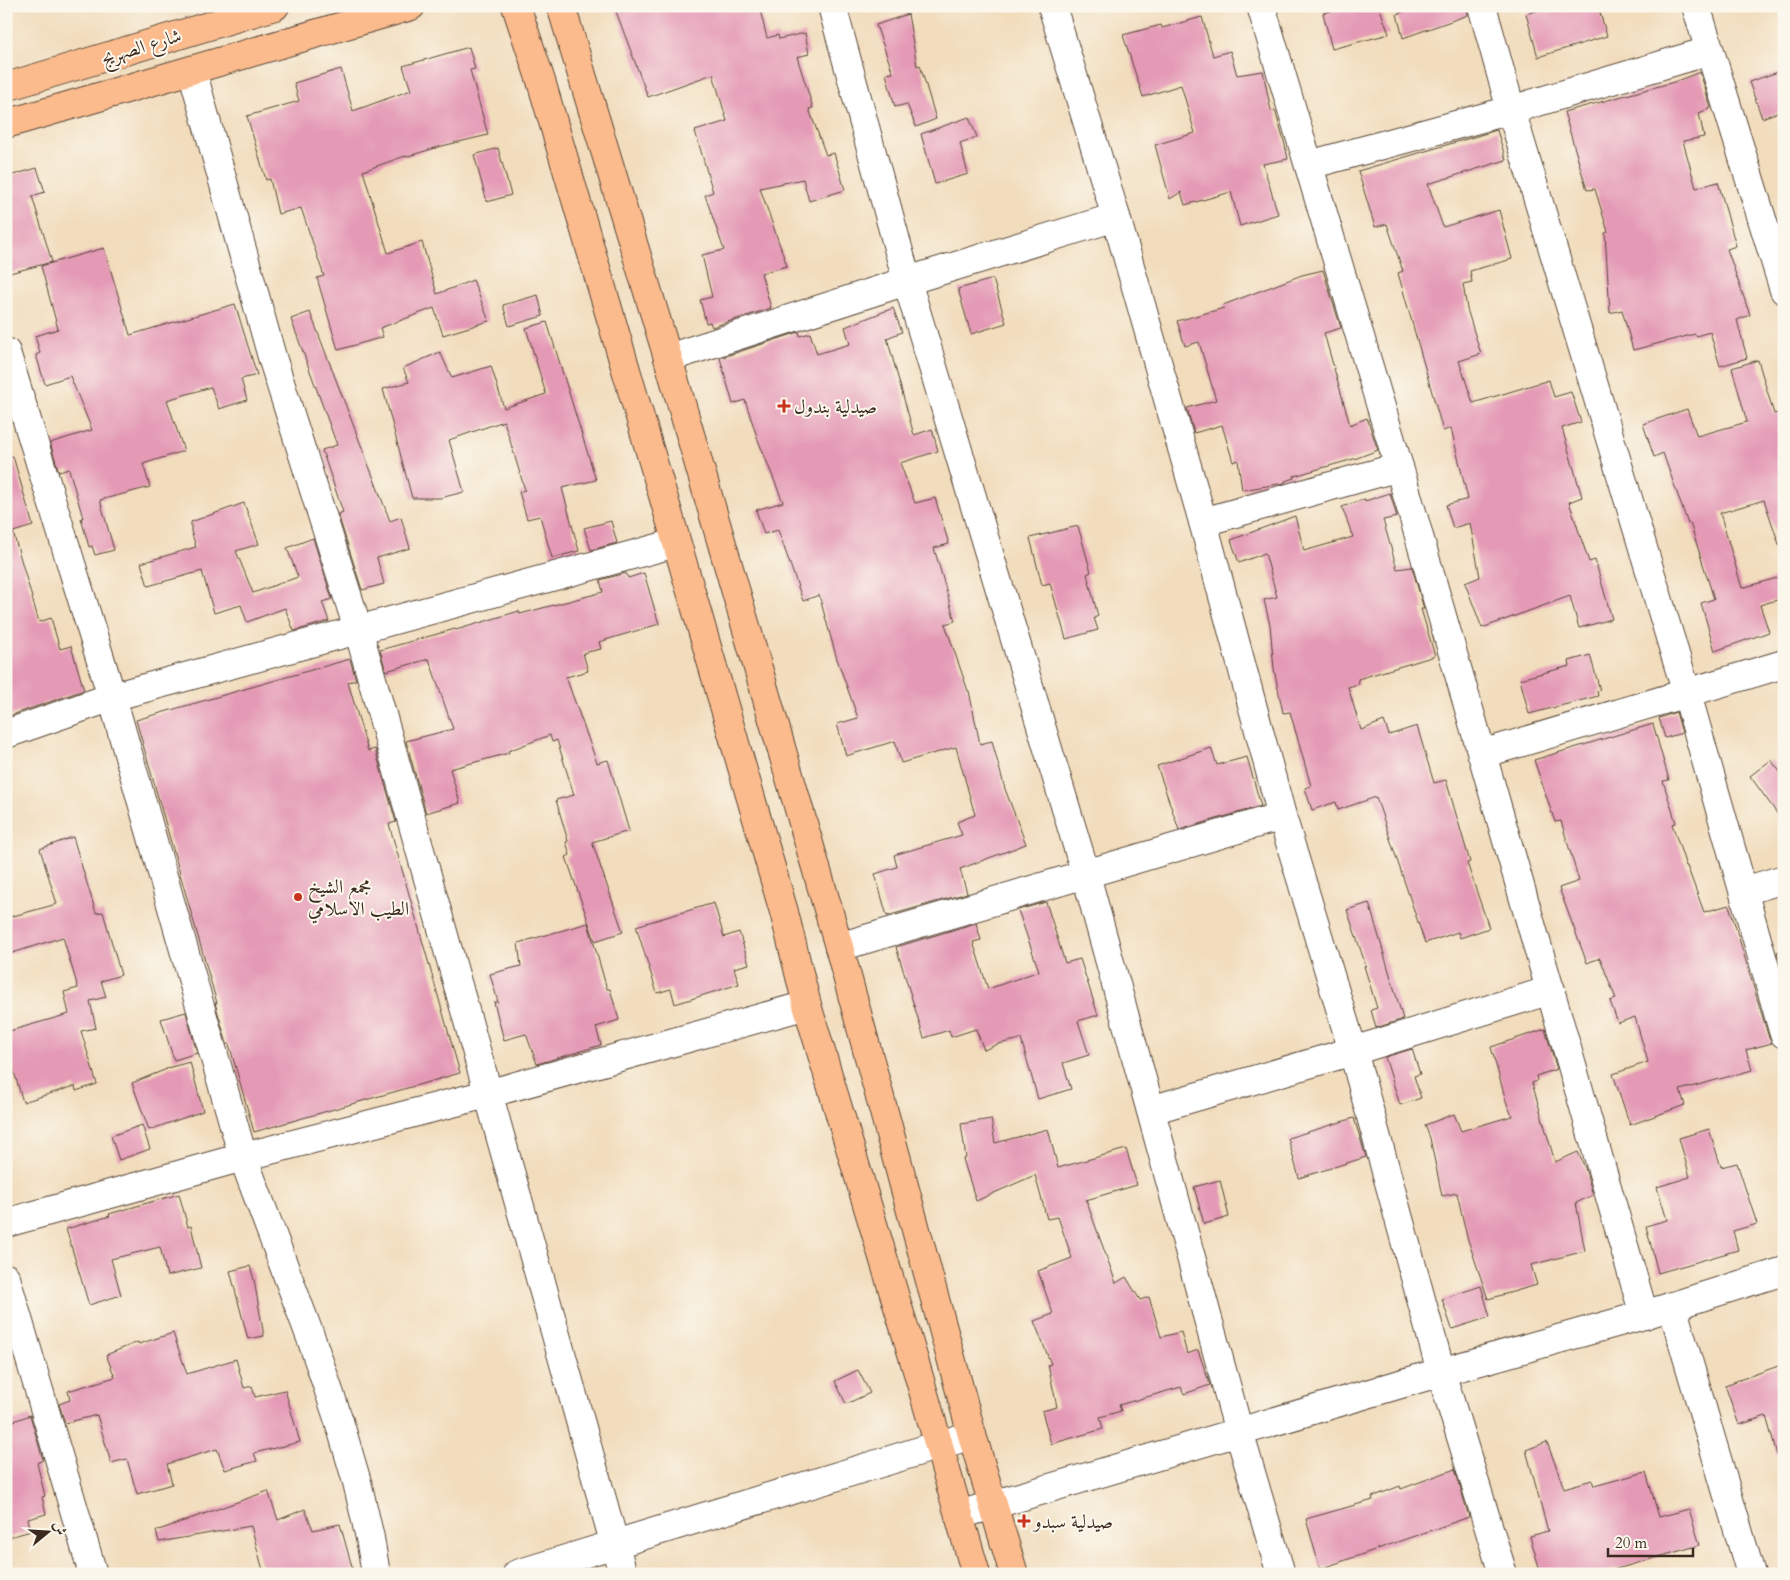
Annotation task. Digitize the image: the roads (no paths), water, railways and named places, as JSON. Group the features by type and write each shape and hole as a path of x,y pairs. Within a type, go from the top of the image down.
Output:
{"main road":[{"name":"شارع الصهريج","path":"6,87 275,6"},
{"path":"6,124 411,6"},
{"path":"516,6 541,82 784,912 807,1004 976,1574"},
{"path":"561,6 668,358 839,947 972,1435 1014,1574"}],"street":[{"path":"832,6 906,280 1086,875 1239,1432 1281,1574"},
{"path":"1052,6 1116,217 1203,522 1282,816 1353,1051 1441,1372 1503,1574"},
{"path":"1261,6 1310,165 1644,1314"},
{"path":"1482,6 1511,110 1687,694 1784,1034"},
{"path":"1696,6 1784,290"},
{"path":"1310,165 1511,110 1709,51"},
{"path":"192,70 272,357 358,629 623,1574"},
{"path":"668,358 906,280 1116,217"},
{"path":"6,352 112,697 243,1157 312,1341 339,1421 357,1482 376,1574"},
{"path":"1203,522 1398,467"},
{"path":"6,734 112,697 676,543"},
{"path":"1482,754 1784,664"},
{"path":"839,947 1282,816"},
{"path":"1744,891 1784,879"},
{"path":"1151,1110 1353,1051 1551,990"},
{"path":"6,1222 243,1157 487,1094 807,1004"},
{"path":"959,1515 1441,1372 1672,1306 1784,1271"},
{"path":"6,1278 93,1574"},
{"path":"1672,1306 1751,1574"},
{"path":"517,1574 972,1435"}],"place":[{"name":"صيدلية بندول","path":"784,406"},
{"name":"مجمع الشيخ الطيب الاسلامي","path":"298,897"},
{"name":"صيدلية سبدو","path":"1024,1521"}]}
